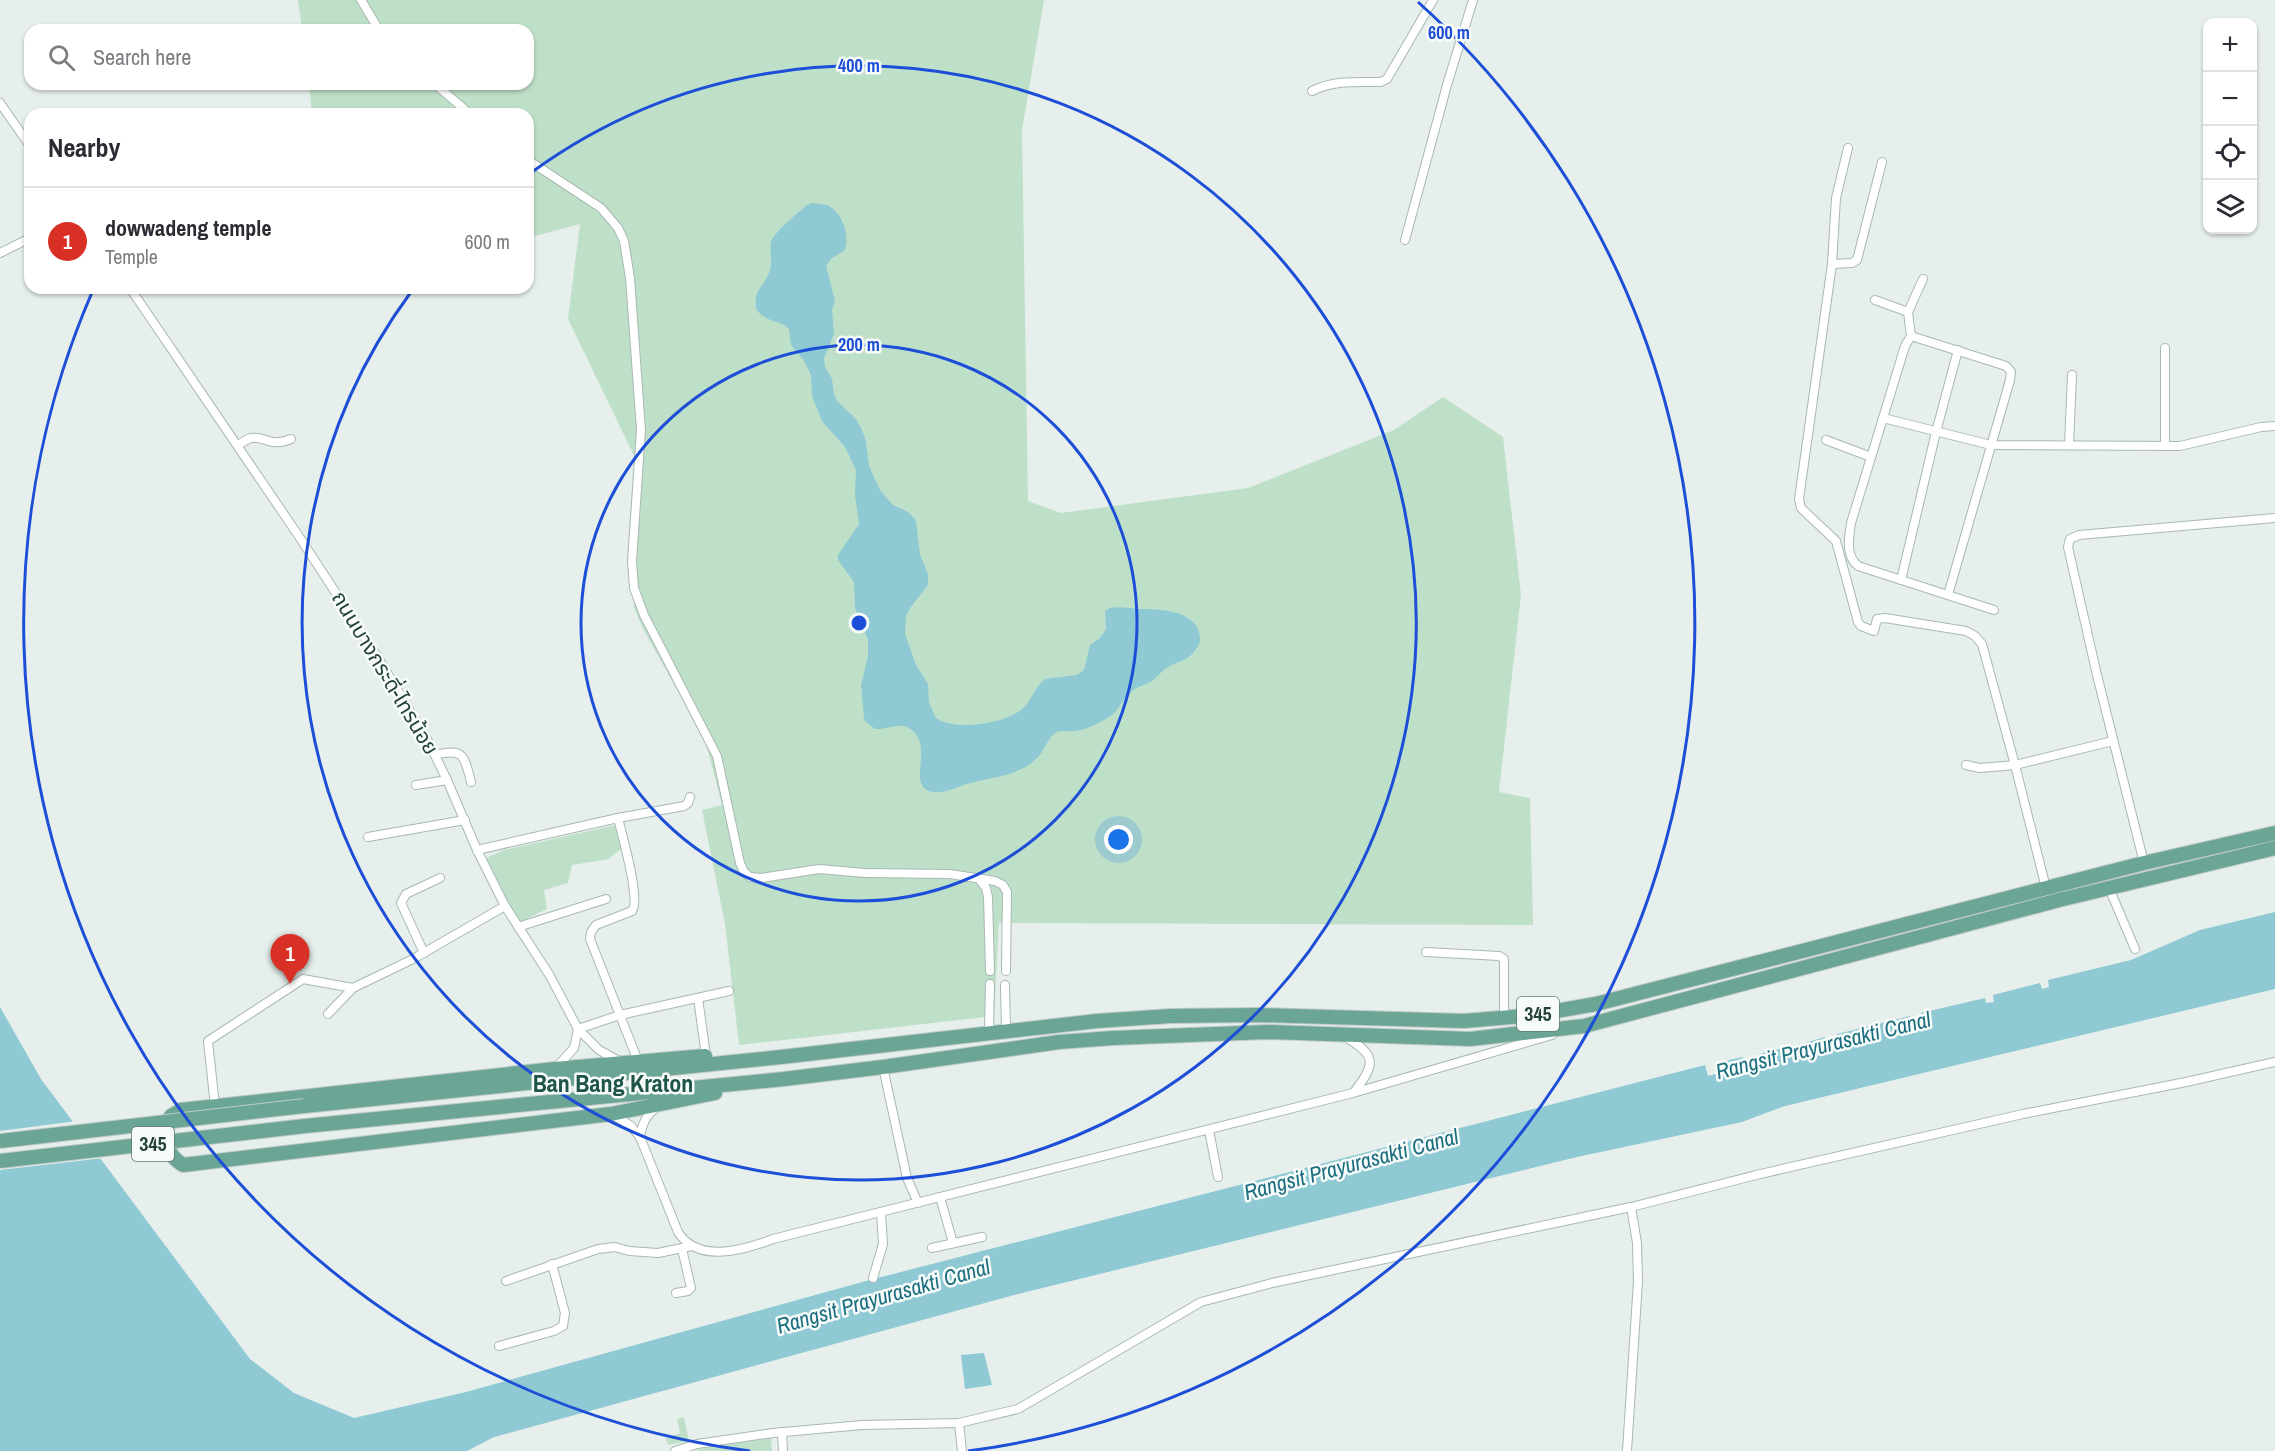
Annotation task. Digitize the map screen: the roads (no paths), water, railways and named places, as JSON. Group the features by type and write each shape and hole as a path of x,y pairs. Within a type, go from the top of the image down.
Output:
{"main road":[{"name":"345","path":"0,1141 304,1106 781,1058 1006,1030 1134,1018 1214,1015 1427,1022 1504,1019 1564,1011 2144,863 2275,833"},
{"name":"345","path":"0,1161 305,1126 784,1079 883,1068 1059,1042 1141,1035 1267,1032 1470,1039 1584,1026 2109,888 2275,848"},
{"path":"781,1058 706,1056 621,1062 181,1110 171,1116 164,1139 167,1149 175,1160 183,1165 611,1114 784,1079"}],"street":[{"path":"361,0 375,24"},
{"path":"1311,91 1326,84 1338,82 1381,82 1387,79 1433,0"},
{"path":"1405,240 1447,85 1473,0"},
{"path":"442,90 463,108"},
{"path":"0,102 24,137"},
{"path":"1848,148 1836,198 1832,264 1799,499 1802,508 1836,541 1861,626 1874,631 1877,619 1885,618 1966,631 1976,636 1982,645 2046,888"},
{"path":"1832,264 1852,263 1857,260 1882,162"},
{"path":"534,164 601,208 618,228 624,241 630,278 641,430 632,561 634,588 644,615 717,756 740,863 744,872 750,877 761,878 801,871 835,869 866,873 950,874 995,880 1003,885 1007,892 1006,971"},
{"path":"0,253 24,241"},
{"path":"1923,279 1908,312 1911,336 1905,346 1851,523 1849,551 1852,561 1858,566 1994,610"},
{"name":"ถนนบางกระดี่-ไทรน้อย","path":"134,294 238,445 377,656 435,755 477,850 505,906 550,976 578,1029 599,1050 621,1062"},
{"path":"1875,300 1908,312"},
{"path":"1911,336 2006,366 2011,372 1948,595"},
{"path":"2165,348 2165,446"},
{"path":"1901,580 1958,350"},
{"path":"2069,445 2072,375"},
{"path":"1883,418 1991,445 2180,446 2261,427 2275,426"},
{"path":"238,445 251,438 259,438 270,443 281,443 291,439"},
{"path":"1826,440 1871,457"},
{"path":"2144,863 2068,547 2070,539 2079,535 2275,518"},
{"path":"1966,765 1980,768 2015,765 2113,741"},
{"path":"435,755 452,751 462,755 471,782"},
{"path":"416,785 447,780"},
{"path":"477,850 618,818 684,806 690,797"},
{"path":"618,818 635,890 635,907 632,911 596,925 591,932 590,939 638,1061"},
{"path":"368,837 465,820"},
{"path":"424,953 401,903 406,894 440,878"},
{"path":"980,879 986,888 988,897 990,971"},
{"path":"2109,888 2135,949"},
{"path":"518,927 606,898"},
{"path":"328,1014 353,988 424,953 505,906"},
{"path":"1426,952 1499,956 1504,959 1504,1019"},
{"path":"215,1106 208,1041 303,979 353,988"},
{"path":"989,1032 990,984"},
{"path":"1005,985 1006,1030"},
{"path":"555,1069 574,1048 578,1029 620,1015 729,991"},
{"path":"698,998 706,1056"},
{"path":"506,1281 598,1249 615,1246 629,1251 658,1253 687,1248 711,1251 745,1249 773,1239 1353,1093 1584,1026"},
{"path":"1342,1035 1363,1047 1369,1056 1370,1069 1353,1093"},
{"path":"675,1451 697,1444 782,1432 862,1425 959,1423 1018,1408 1202,1302 1216,1297 1631,1207 1756,1175 2000,1119 2275,1062"},
{"path":"883,1068 907,1178 918,1203"},
{"path":"640,1137 646,1116 655,1108 671,1102"},
{"path":"611,1114 623,1119 640,1137 678,1232 687,1248 691,1288 688,1291 676,1293"},
{"path":"1209,1130 1218,1177"},
{"path":"940,1197 953,1243"},
{"path":"1627,1451 1638,1281 1637,1243 1631,1207"},
{"path":"873,1278 883,1244 881,1213"},
{"path":"932,1248 982,1237"},
{"path":"499,1346 555,1331 563,1326 565,1313 552,1264"},
{"path":"959,1423 962,1451"},
{"path":"782,1432 783,1451"}],"water":[{"path":"812,203 826,205 837,212 846,232 844,251 832,258 826,266 835,301 832,310 834,334 824,358 825,367 832,379 837,401 856,419 862,430 866,441 869,466 880,490 893,505 908,512 916,520 920,555 928,574 928,585 906,616 905,634 916,665 928,684 929,702 935,717 943,722 966,725 1004,719 1022,709 1045,679 1077,675 1084,670 1090,645 1100,638 1106,629 1105,611 1110,608 1168,611 1187,617 1199,631 1200,642 1192,654 1163,670 1152,681 1132,691 1117,710 1104,720 1082,730 1061,731 1054,734 1035,760 1020,770 945,791 932,792 924,788 921,781 920,743 916,734 903,726 875,729 864,718 861,685 868,656 868,640 855,608 854,582 838,560 838,555 859,524 855,495 856,470 845,447 822,421 812,396 811,375 804,361 791,345 789,329 764,317 756,309 757,293 770,271 773,238 792,218"},
{"name":"Rangsit Prayurasakti Canal","path":"2275,912 2275,989 1785,1106 1742,1122 1577,1157 1018,1294 494,1437 467,1451 0,1451 0,1007 41,1079 250,1359 294,1393 354,1418 466,1392 866,1281 1705,1065 1708,1076 1727,1071 1724,1061 1743,1057 1745,1066 1761,1063 1759,1054 1783,1048 1785,1054 1796,1052 1795,1046 1825,1037 1827,1042 1838,1039 1837,1034 1870,1026 1871,1032 1879,1030 1878,1024 1910,1016 1913,1025 1923,1022 1921,1013 1985,998 1986,1003 1994,1002 1993,995 2040,983 2042,989 2049,987 2048,980 2131,960 2200,930"},
{"path":"984,1353 992,1385 965,1389 961,1355"}],"place":[{"name":"dowwadeng temple","path":"290,984"}],"district":[{"name":"Ban Bang Kraton","path":"613,1084"}]}
